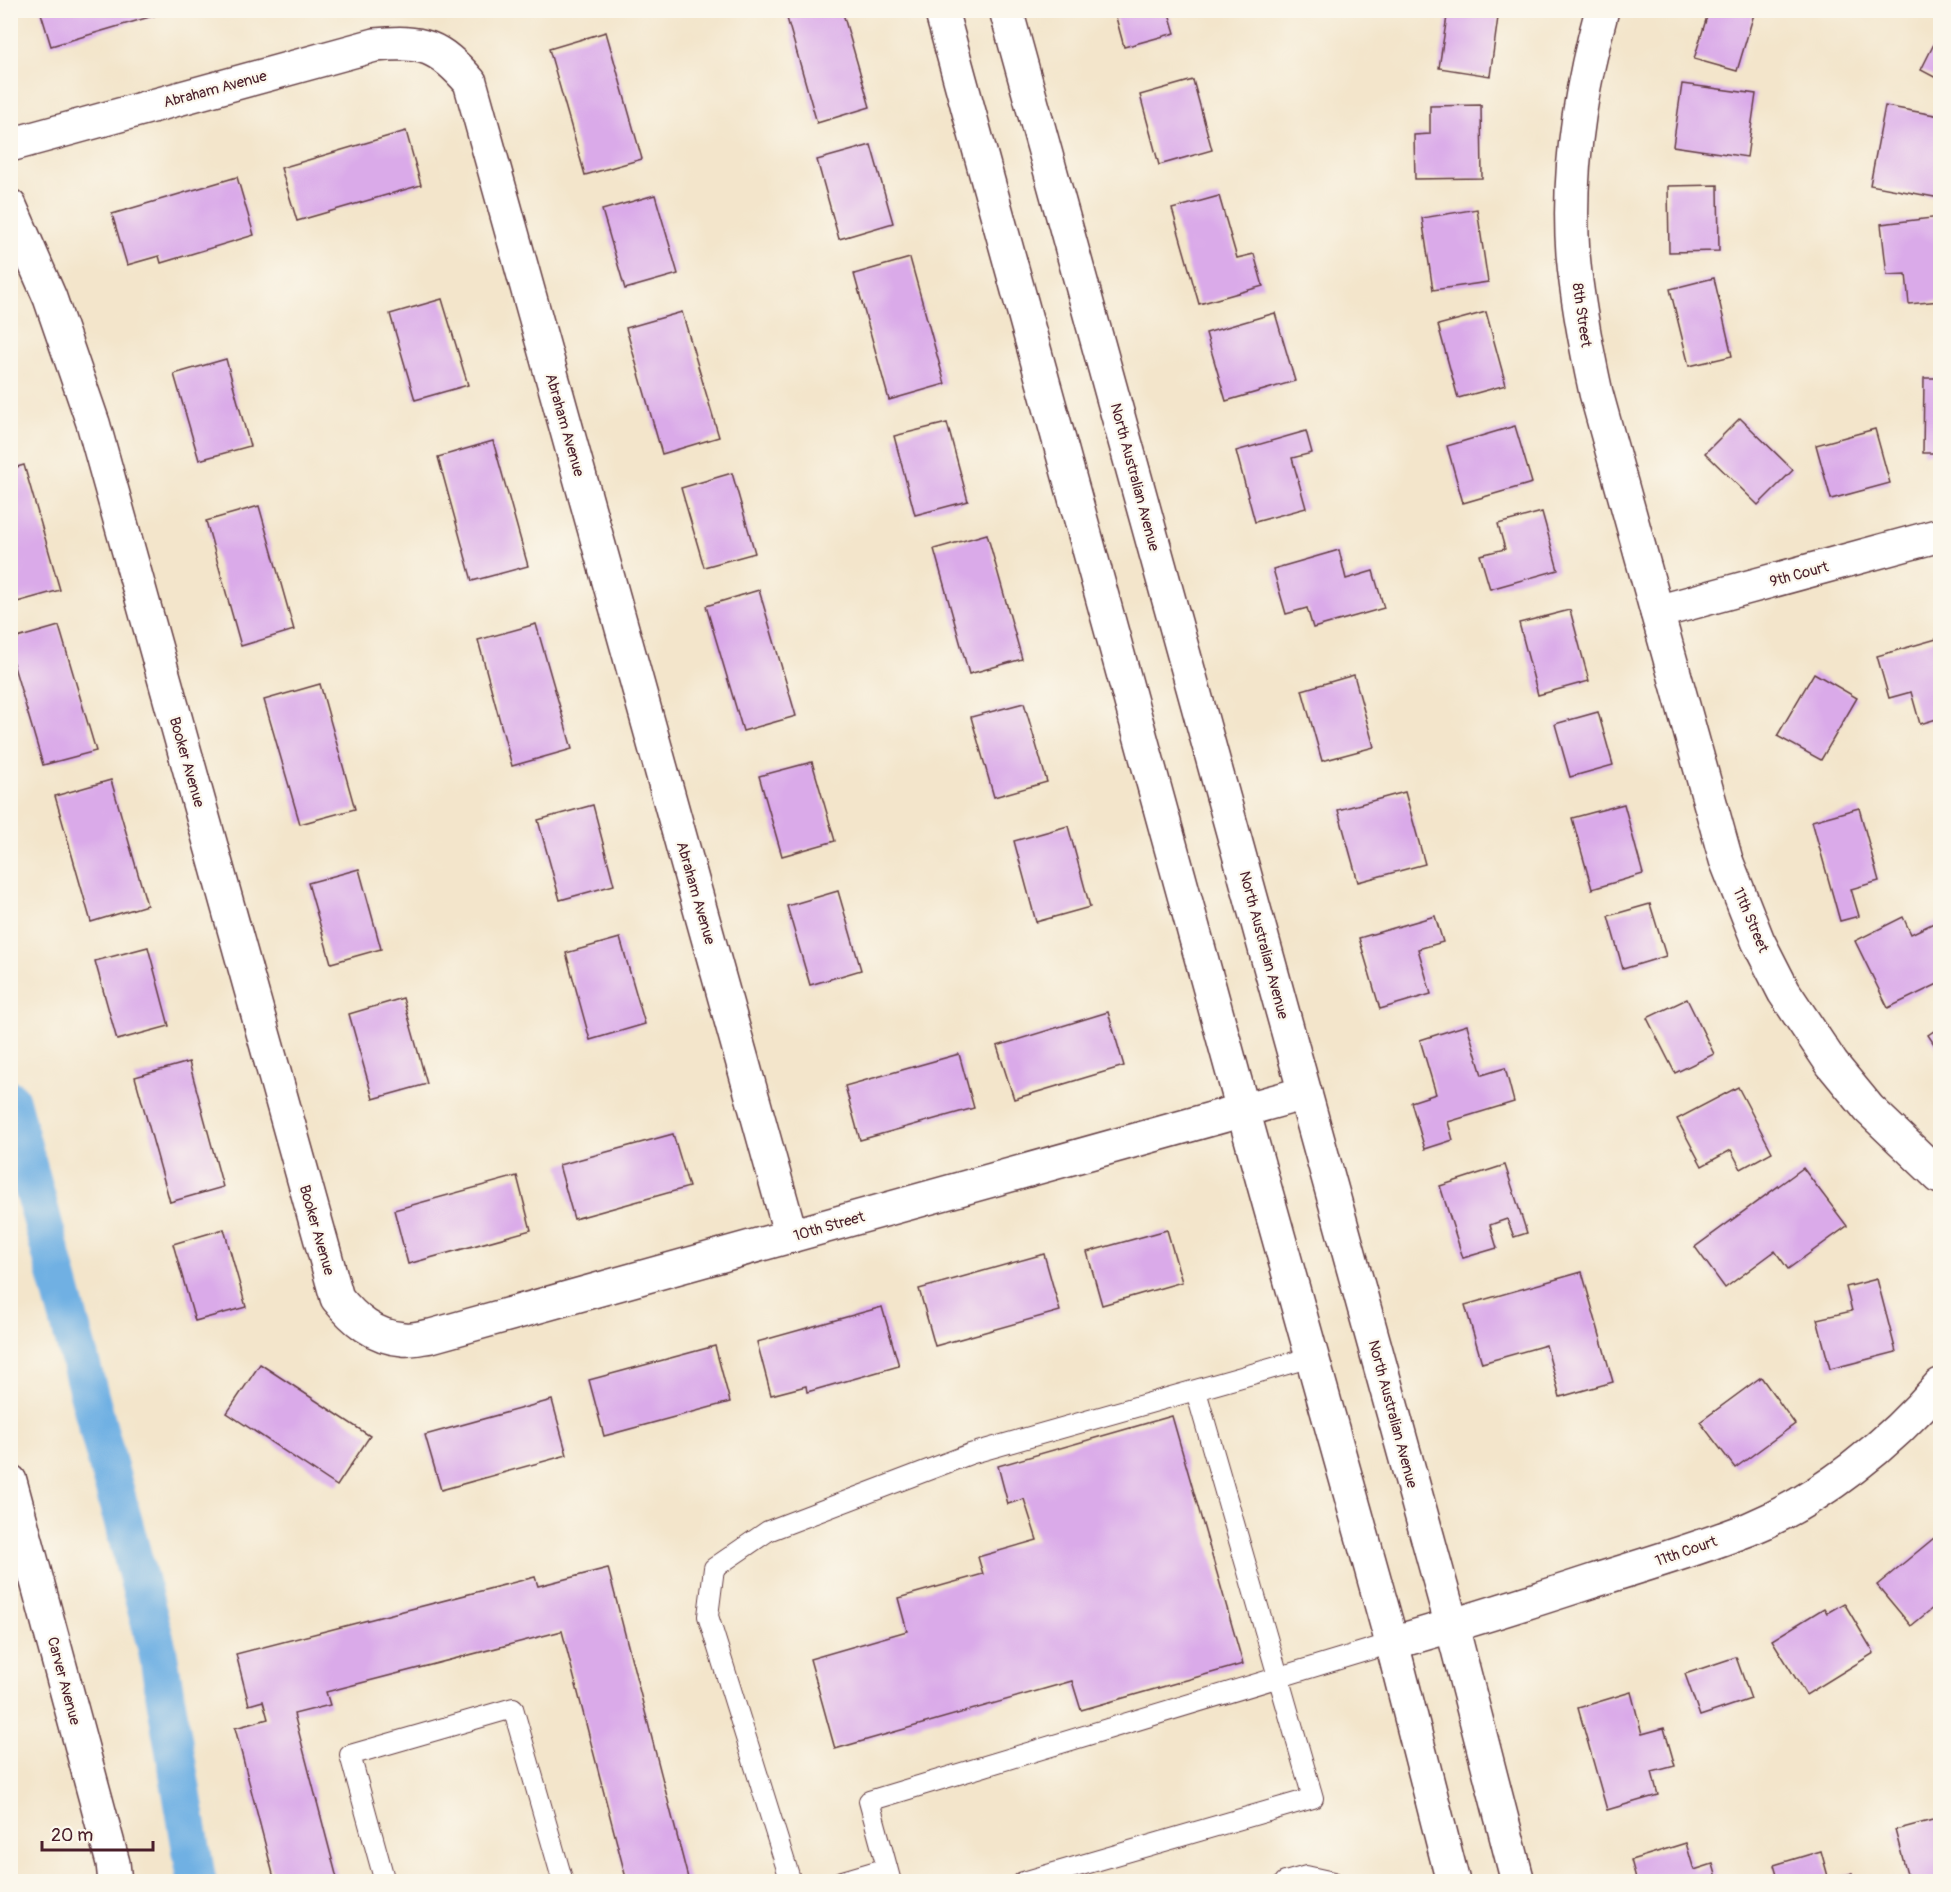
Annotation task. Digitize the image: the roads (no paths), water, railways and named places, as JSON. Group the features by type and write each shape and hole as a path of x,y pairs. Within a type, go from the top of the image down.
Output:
{"street":[{"path":"941,10 1392,1643 1453,1881"},
{"name":"North Australian Avenue","path":"1006,10 1452,1626 1518,1881"},
{"name":"8th Street","path":"1602,10 1590,52 1579,109 1573,166 1573,253 1584,339 1596,393 1657,612"},
{"name":"Abraham Avenue","path":"10,145 375,45 403,42 429,48 452,62 470,82 791,1236"},
{"name":"Booker Avenue","path":"10,206 50,298 93,423 337,1298 354,1319"},
{"name":"9th Court","path":"1657,612 1941,535"},
{"name":"11th Street","path":"1657,612 1726,860 1758,941 1784,992 1832,1064 1869,1109 1941,1177"},
{"name":"10th Street","path":"354,1319 377,1333 403,1339 431,1336 1305,1094"},
{"name":"11th Court","path":"1392,1643 1687,1551 1751,1528 1810,1497 1866,1459 1916,1414 1941,1385"},
{"name":"Carver Avenue","path":"10,1481 110,1851 115,1881"}],"lane":[{"path":"791,1881 708,1617 714,1568 768,1531 970,1454 1312,1358"},
{"path":"1023,1881 1313,1798 1196,1391"},
{"path":"839,1881 889,1875 869,1801 1392,1643"},
{"path":"385,1881 351,1755 513,1708 563,1881"},
{"path":"1285,1881 1306,1876 1332,1881"}],"waterway":[{"path":"10,1100 157,1648 197,1882"}]}
